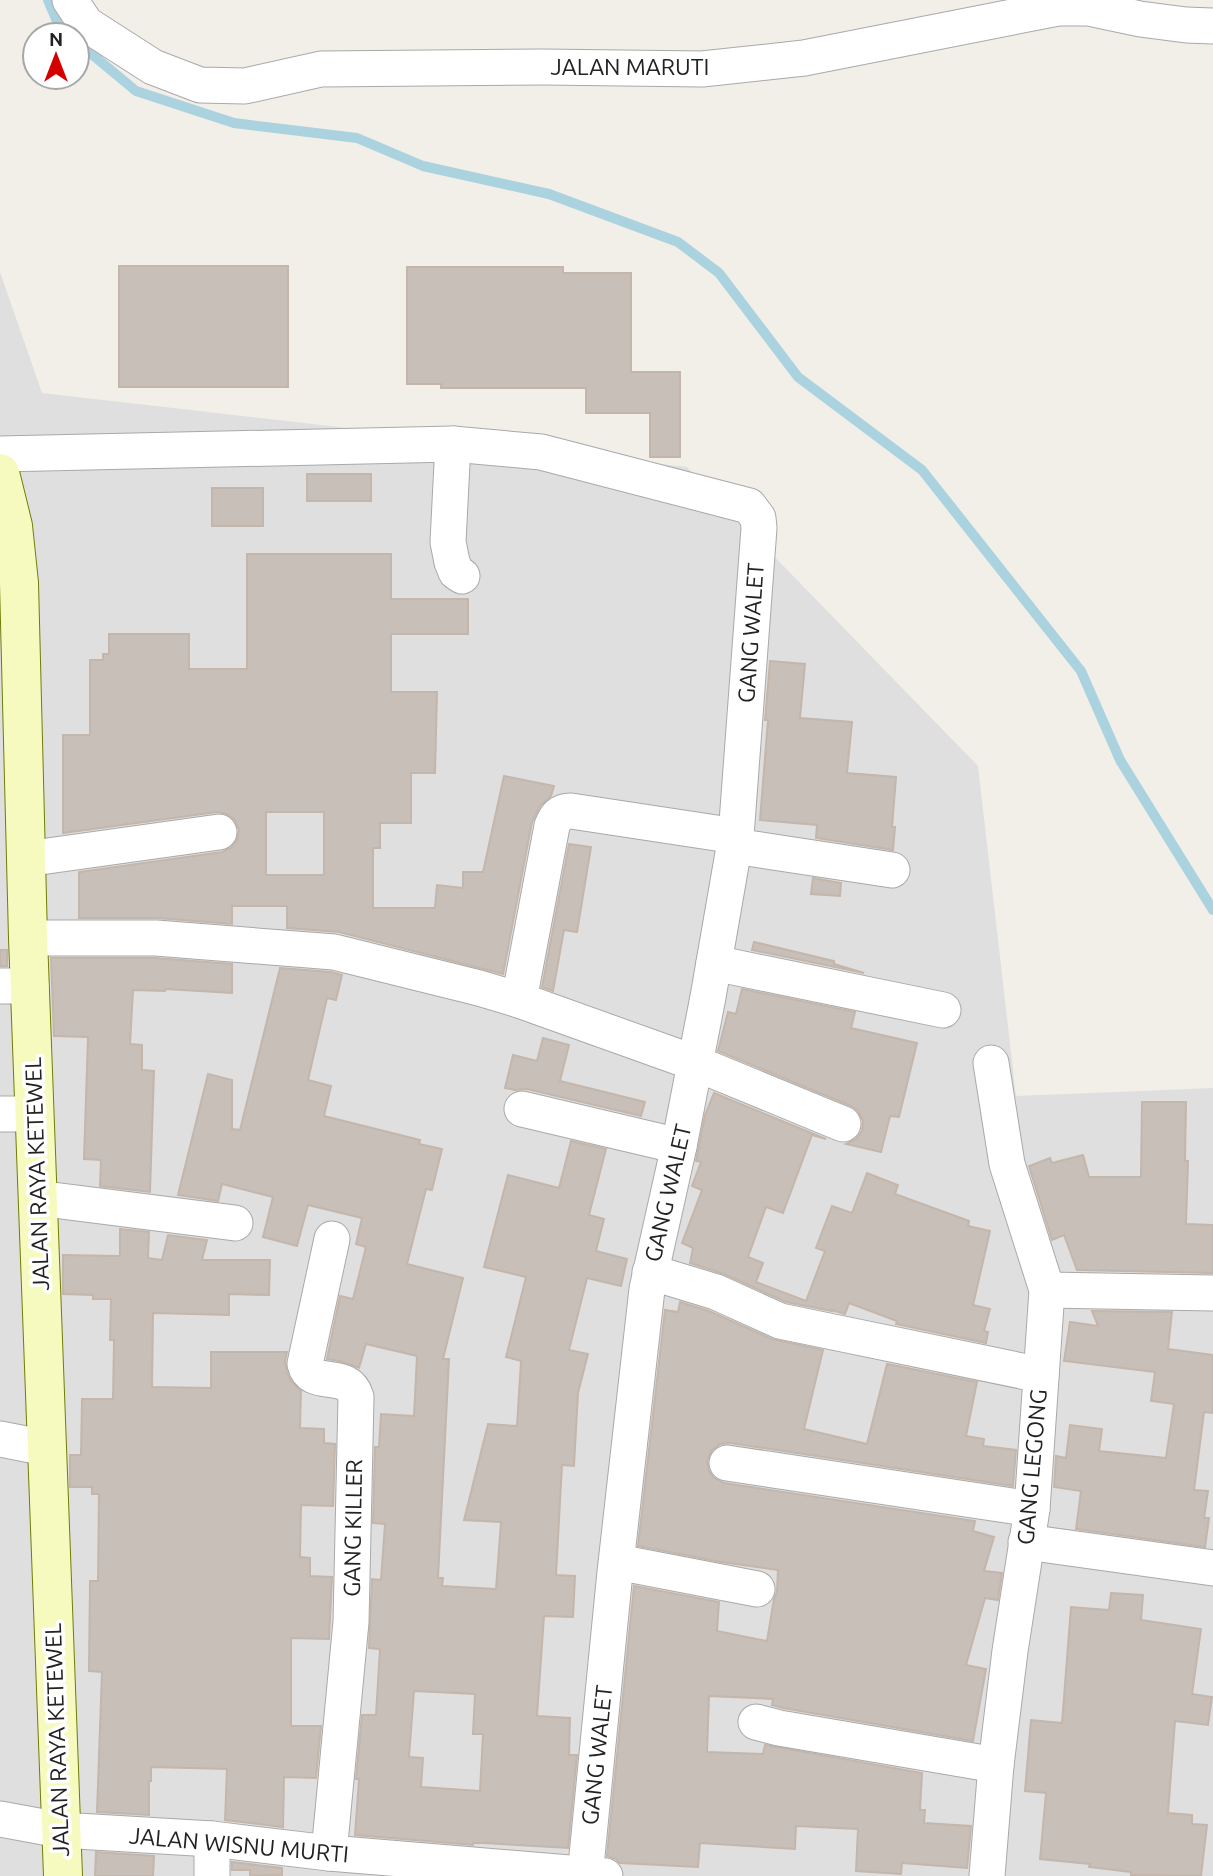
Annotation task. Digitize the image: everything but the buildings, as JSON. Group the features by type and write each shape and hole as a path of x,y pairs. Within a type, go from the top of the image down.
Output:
{"main road":[{"name":"JALAN RAYA KETEWEL","path":"0,473 13,526 19,583 17,840 28,938 15,986 18,1114 37,1198 63,1876"}],"street":[{"name":"JALAN MARUTI","path":"70,0 86,24 153,67 200,85 245,86 321,69 702,69 804,58 1058,8 1088,8 1140,19 1213,26"},
{"path":"0,454 453,444 448,542 456,572 462,576"},
{"name":"GANG WALET","path":"453,444 541,452 749,506 758,518 759,528 735,841 679,1146 647,1289 617,1562 592,1876"},
{"path":"519,1000 552,826 556,815 561,812 572,811 892,870"},
{"path":"17,840 219,832"},
{"path":"28,938 156,938 334,952 519,1000 695,1063 843,1124"},
{"path":"714,963 943,1010"},
{"name":"GANG LEGONG","path":"987,1876 996,1765 1029,1526 1047,1290 1007,1164 991,1063"},
{"path":"522,1109 679,1146"},
{"path":"37,1198 235,1223"},
{"name":"GANG KILLER","path":"329,1853 351,1622 356,1397 350,1385 343,1381 315,1376 306,1370 305,1364 332,1239"},
{"path":"650,1272 716,1292 780,1321 1041,1375"},
{"path":"1047,1290 1213,1293"},
{"path":"0,1439 47,1448"},
{"path":"727,1463 1029,1526 1213,1568"},
{"path":"617,1562 757,1589"},
{"path":"756,1721 779,1728 996,1765"},
{"name":"JALAN WISNU MURTI","path":"0,1819 60,1830 212,1839 329,1853 592,1876"},
{"path":"212,1839 212,1876"}],"shaded area":[{"path":"0,272 42,393 687,467 978,766 1016,1096 1213,1088 1213,1876 0,1876"}],"waterway":[{"path":"48,0 57,21"},
{"path":"91,54 136,91 234,123 357,138 423,166 549,194 678,242 719,273 798,377 922,470 1081,671 1120,760 1213,910"}]}
